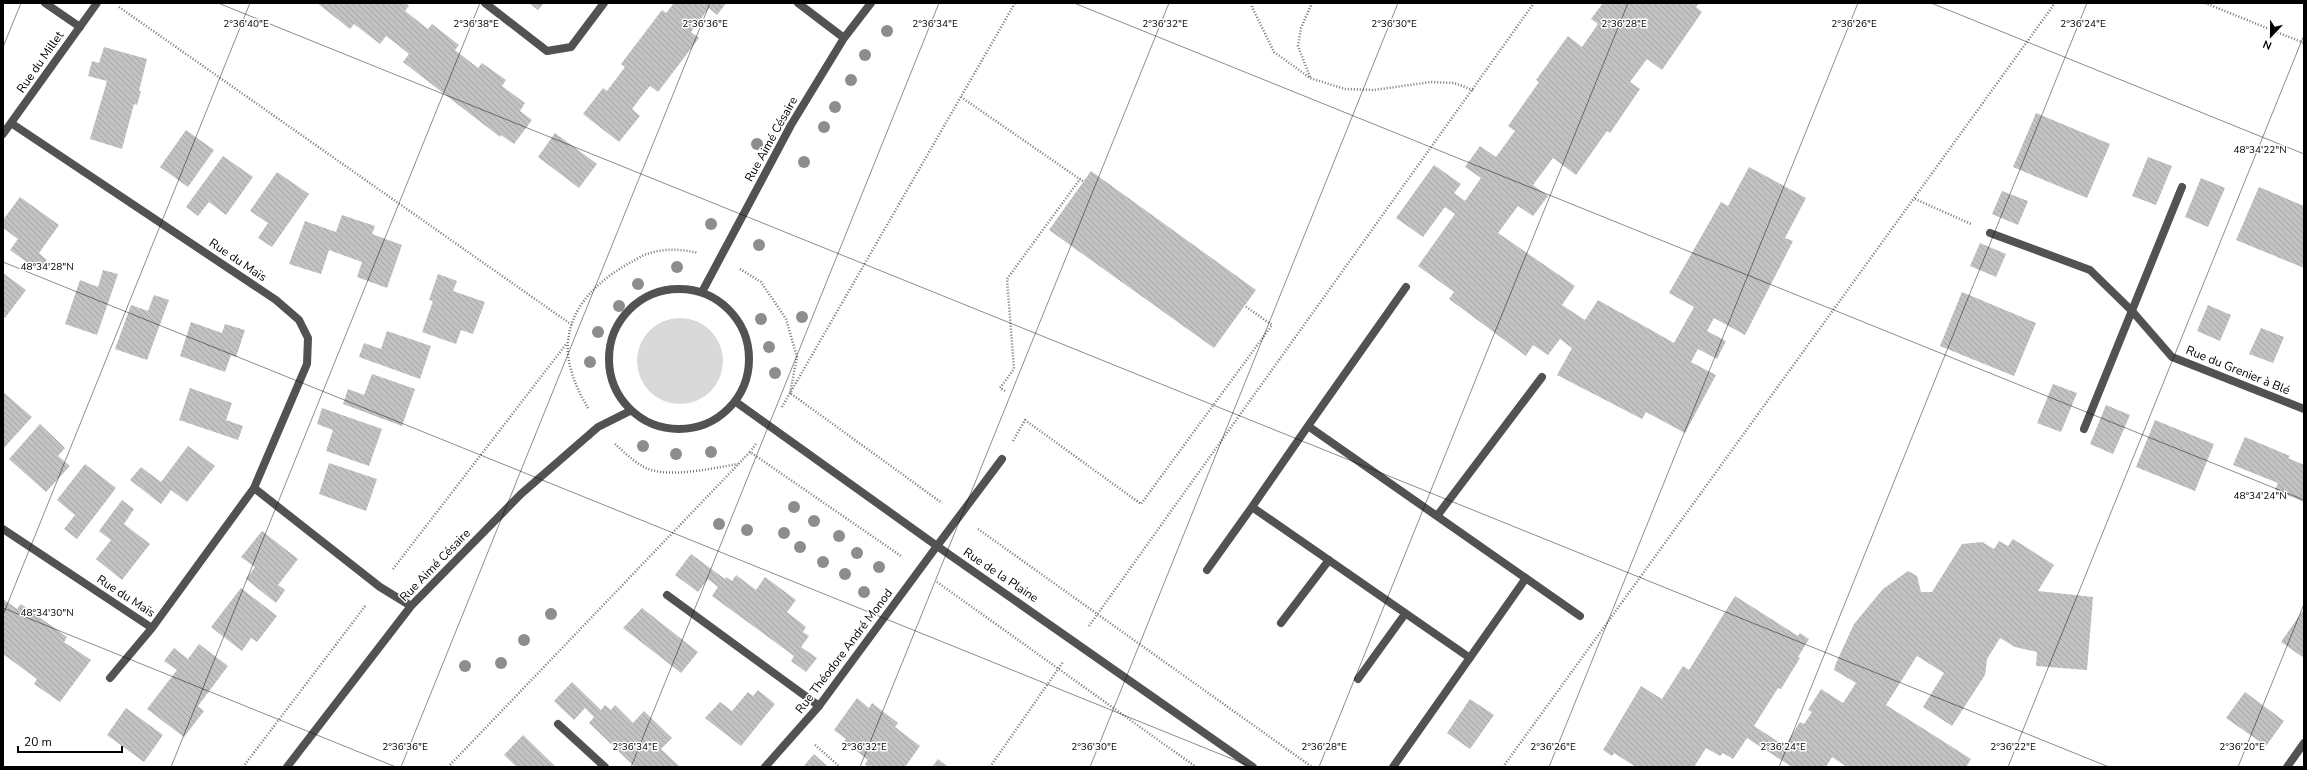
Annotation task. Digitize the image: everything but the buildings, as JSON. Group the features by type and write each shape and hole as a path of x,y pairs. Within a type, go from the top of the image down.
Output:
{"street":[{"path":"45,3 80,27"},
{"name":"Rue du Millet","path":"3,134 97,3"},
{"path":"484,3 547,51 571,47 604,3"},
{"path":"798,3 844,38"},
{"name":"Rue Aimé Césaire","path":"702,292 791,125 844,38 871,3"},
{"name":"Rue du Maïs","path":"3,529 152,628 254,488 307,364 308,338 299,320 276,300 12,123"},
{"path":"2084,429 2182,187"},
{"name":"Rue du Grenier à Blé","path":"1990,233 2090,270 2132,311 2172,357 2304,409"},
{"path":"1207,570 1406,287"},
{"path":"678,288 702,292 721,302 737,318 747,338 750,360 746,382 736,402 719,418 697,428 673,430 649,424 630,410 616,391 608,368 609,344 618,322 633,304 654,292 678,288"},
{"path":"1437,516 1542,377"},
{"name":"Rue de la Plaine","path":"736,402 937,546 1253,767"},
{"name":"Rue Aimé Césaire","path":"286,767 411,606 521,494 598,427 630,410"},
{"path":"1308,426 1580,616"},
{"name":"Rue Théodore André Monod","path":"765,767 819,706 1002,459"},
{"path":"254,488 380,587 411,606"},
{"path":"1252,507 1470,658"},
{"path":"1281,623 1328,560"},
{"path":"1393,767 1526,578"},
{"path":"667,595 819,706"},
{"path":"1358,679 1405,614"},
{"path":"110,678 152,628"},
{"path":"558,724 605,767"},
{"path":"2287,767 2304,743"}],"path":[{"path":"114,3 572,325"},
{"path":"448,767 750,452 769,427 1015,3"},
{"path":"1252,3 1252,7 1274,52 1310,78 1345,89 1374,90 1431,82 1454,83 1473,90"},
{"path":"1310,78 1298,46 1301,28 1312,3"},
{"path":"990,767 1058,668 1534,3"},
{"path":"1503,767 2056,3"},
{"path":"2205,3 2304,43"},
{"path":"961,97 1084,182"},
{"path":"1004,391 1000,388 1014,369 1007,279 1080,179"},
{"path":"1915,199 1990,233"},
{"path":"738,464 688,471 655,471 630,458 598,427 574,384 568,343 572,325 585,298 608,275 647,254 680,249 720,257 761,282 786,319 797,357 790,393"},
{"path":"1002,459 1025,420 1141,504 1272,325 1245,306"},
{"path":"243,767 568,343"},
{"path":"790,393 1097,615 1312,767"},
{"path":"750,452 920,569 1196,767"},
{"path":"798,730 840,767"}],"shaded area":[{"path":"680,318 696,321 704,325 716,337 720,345 723,361 720,377 716,385 704,397 696,401 680,404 664,401 656,397 644,385 640,377 637,361 640,345 644,337 656,325 664,321"}]}
